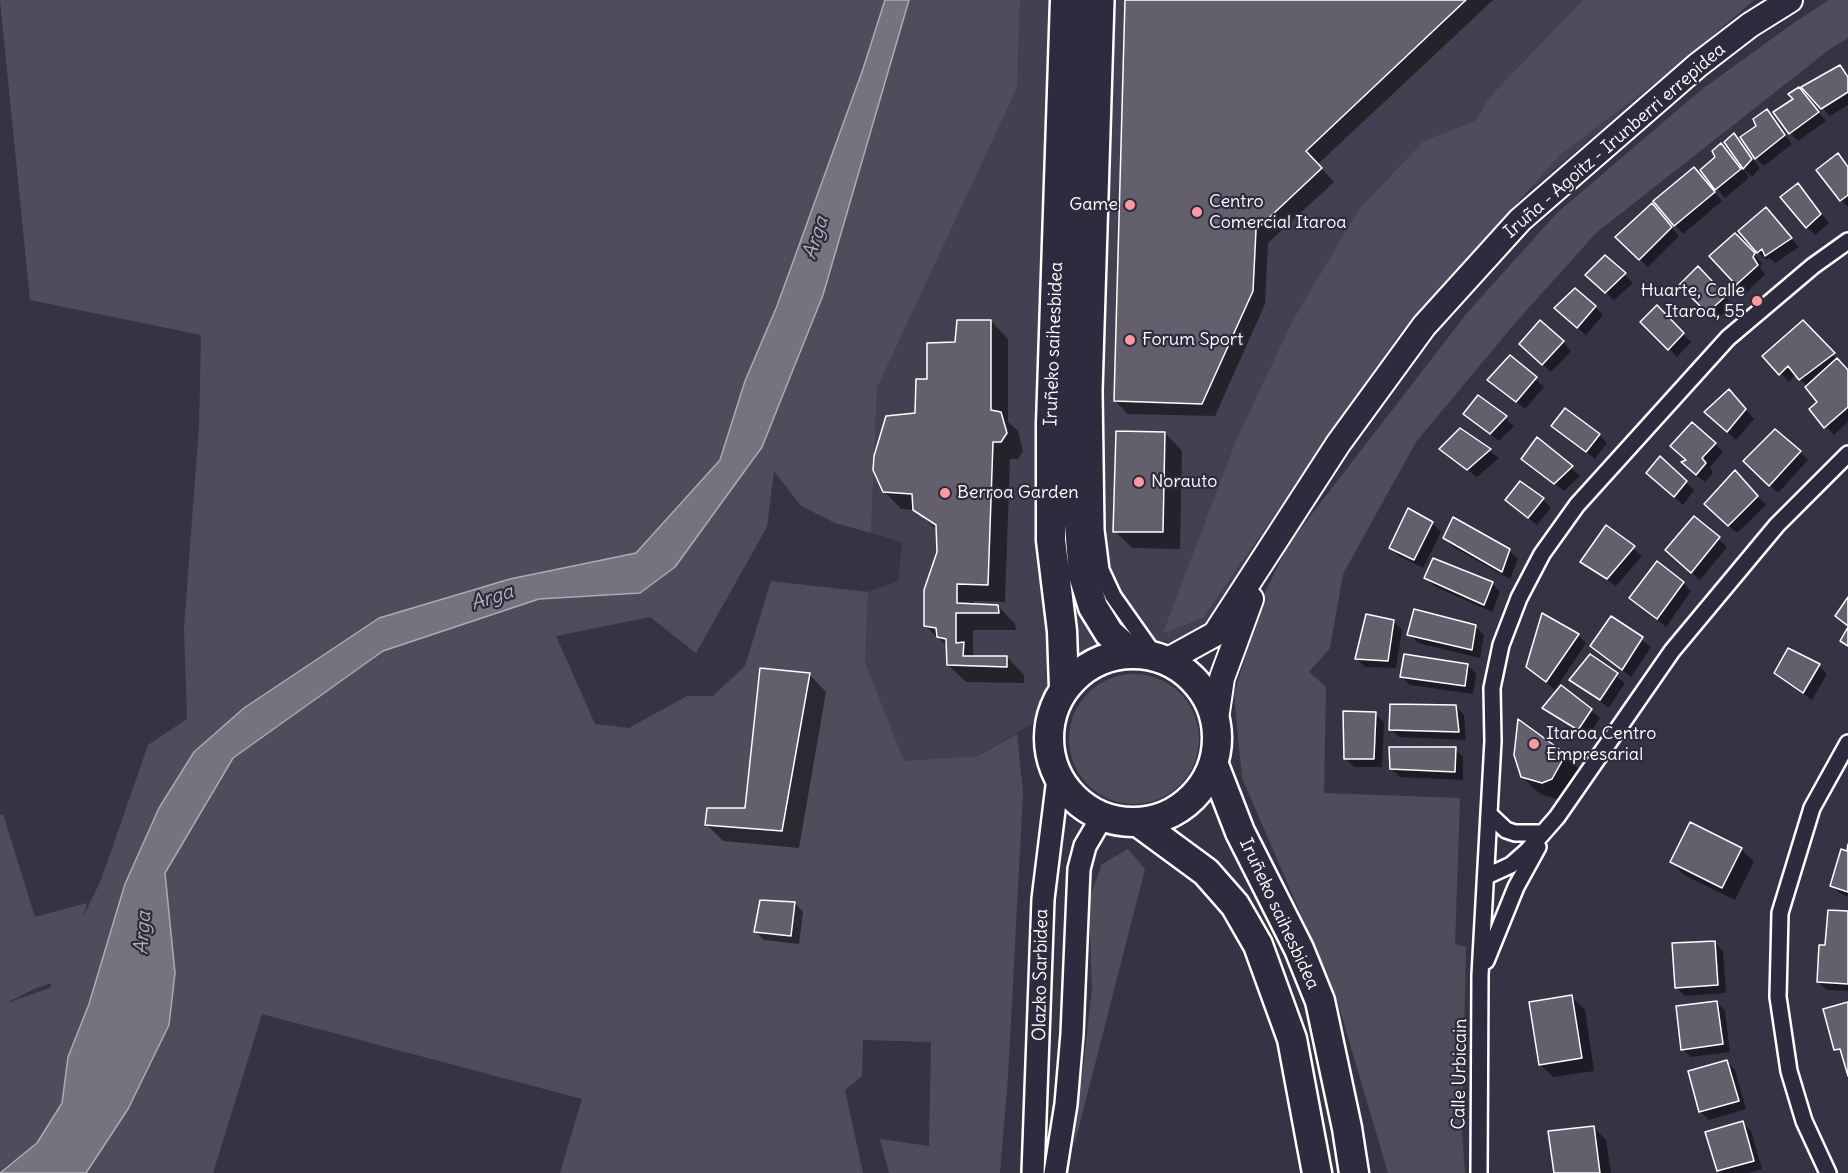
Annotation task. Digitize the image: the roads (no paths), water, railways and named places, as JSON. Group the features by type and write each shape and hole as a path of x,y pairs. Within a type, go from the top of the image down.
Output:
{"highway":[{"name":"Iruñeko saihesbidea","path":"1064,688 1062,631 1051,540 1051,494 1065,0"},
{"name":"Iruñeko saihesbidea","path":"1089,0 1076,485 1083,575 1093,607 1109,633 1151,657"},
{"path":"1151,657 1177,665 1208,698 1216,719 1218,742 1214,765 1197,794 1170,814 1138,822 1102,817 1077,801 1058,778 1048,748 1051,717 1064,688 1082,670 1106,658 1151,657"},
{"name":"Iruñeko saihesbidea","path":"1214,765 1240,831 1299,949 1320,1000 1347,1128 1354,1173"},
{"name":"Iruñeko saihesbidea","path":"1138,822 1206,872 1235,905 1258,945 1292,1039 1317,1173"}],"main road":[{"name":"Iruña - Agoitz - Irunberri errepidea","path":"1151,657 1215,634 1338,444 1424,326 1520,220 1698,65 1750,25 1790,0"},
{"name":"Iruña - Agoitz - Irunberri errepidea","path":"1216,719 1222,678 1242,619 1257,587 1263,560"}],"street":[{"path":"1106,0 1094,391 1096,530 1101,570 1113,596 1151,657"},
{"name":"Calle Urbicain","path":"1479,1173 1480,975 1493,741 1492,688 1501,645 1519,598 1542,554 1576,505 1728,338 1813,266 1848,241"},
{"path":"1487,876 1510,865 1557,817 1672,651 1777,525 1848,454"},
{"path":"1828,1173 1804,1120 1789,1071 1778,997 1780,913 1812,808 1848,742"},
{"name":"Olazko Sarbidea","path":"1034,1173 1043,899 1058,778"},
{"path":"1489,814 1506,830 1515,833 1542,833"},
{"name":"Olazko Sarbidea","path":"1055,1173 1066,1104 1072,1034 1079,869 1085,846 1102,817"},
{"path":"1480,975 1501,921 1542,833"}],"water":[{"name":"Arga","path":"885,0 909,0 823,295 762,447 675,567 640,593 539,599 383,651 233,758 165,873 175,973 169,1025 128,1109 86,1173 0,1173 37,1143 62,1103 68,1057 89,1004 125,884 159,808 194,752 244,708 379,618 510,579 636,553 720,460 745,381 777,306 863,69"}],"place":[{"name":"Game","path":"1130,205"},
{"name":"Centro Comercial Itaroa","path":"1197,212"},
{"name":"Huarte, Calle Itaroa, 55","path":"1757,301"},
{"name":"Forum Sport","path":"1130,340"},
{"name":"Norauto","path":"1139,482"},
{"name":"Berroa Garden","path":"945,493"},
{"name":"Itaroa Centro Empresarial","path":"1534,744"}]}
